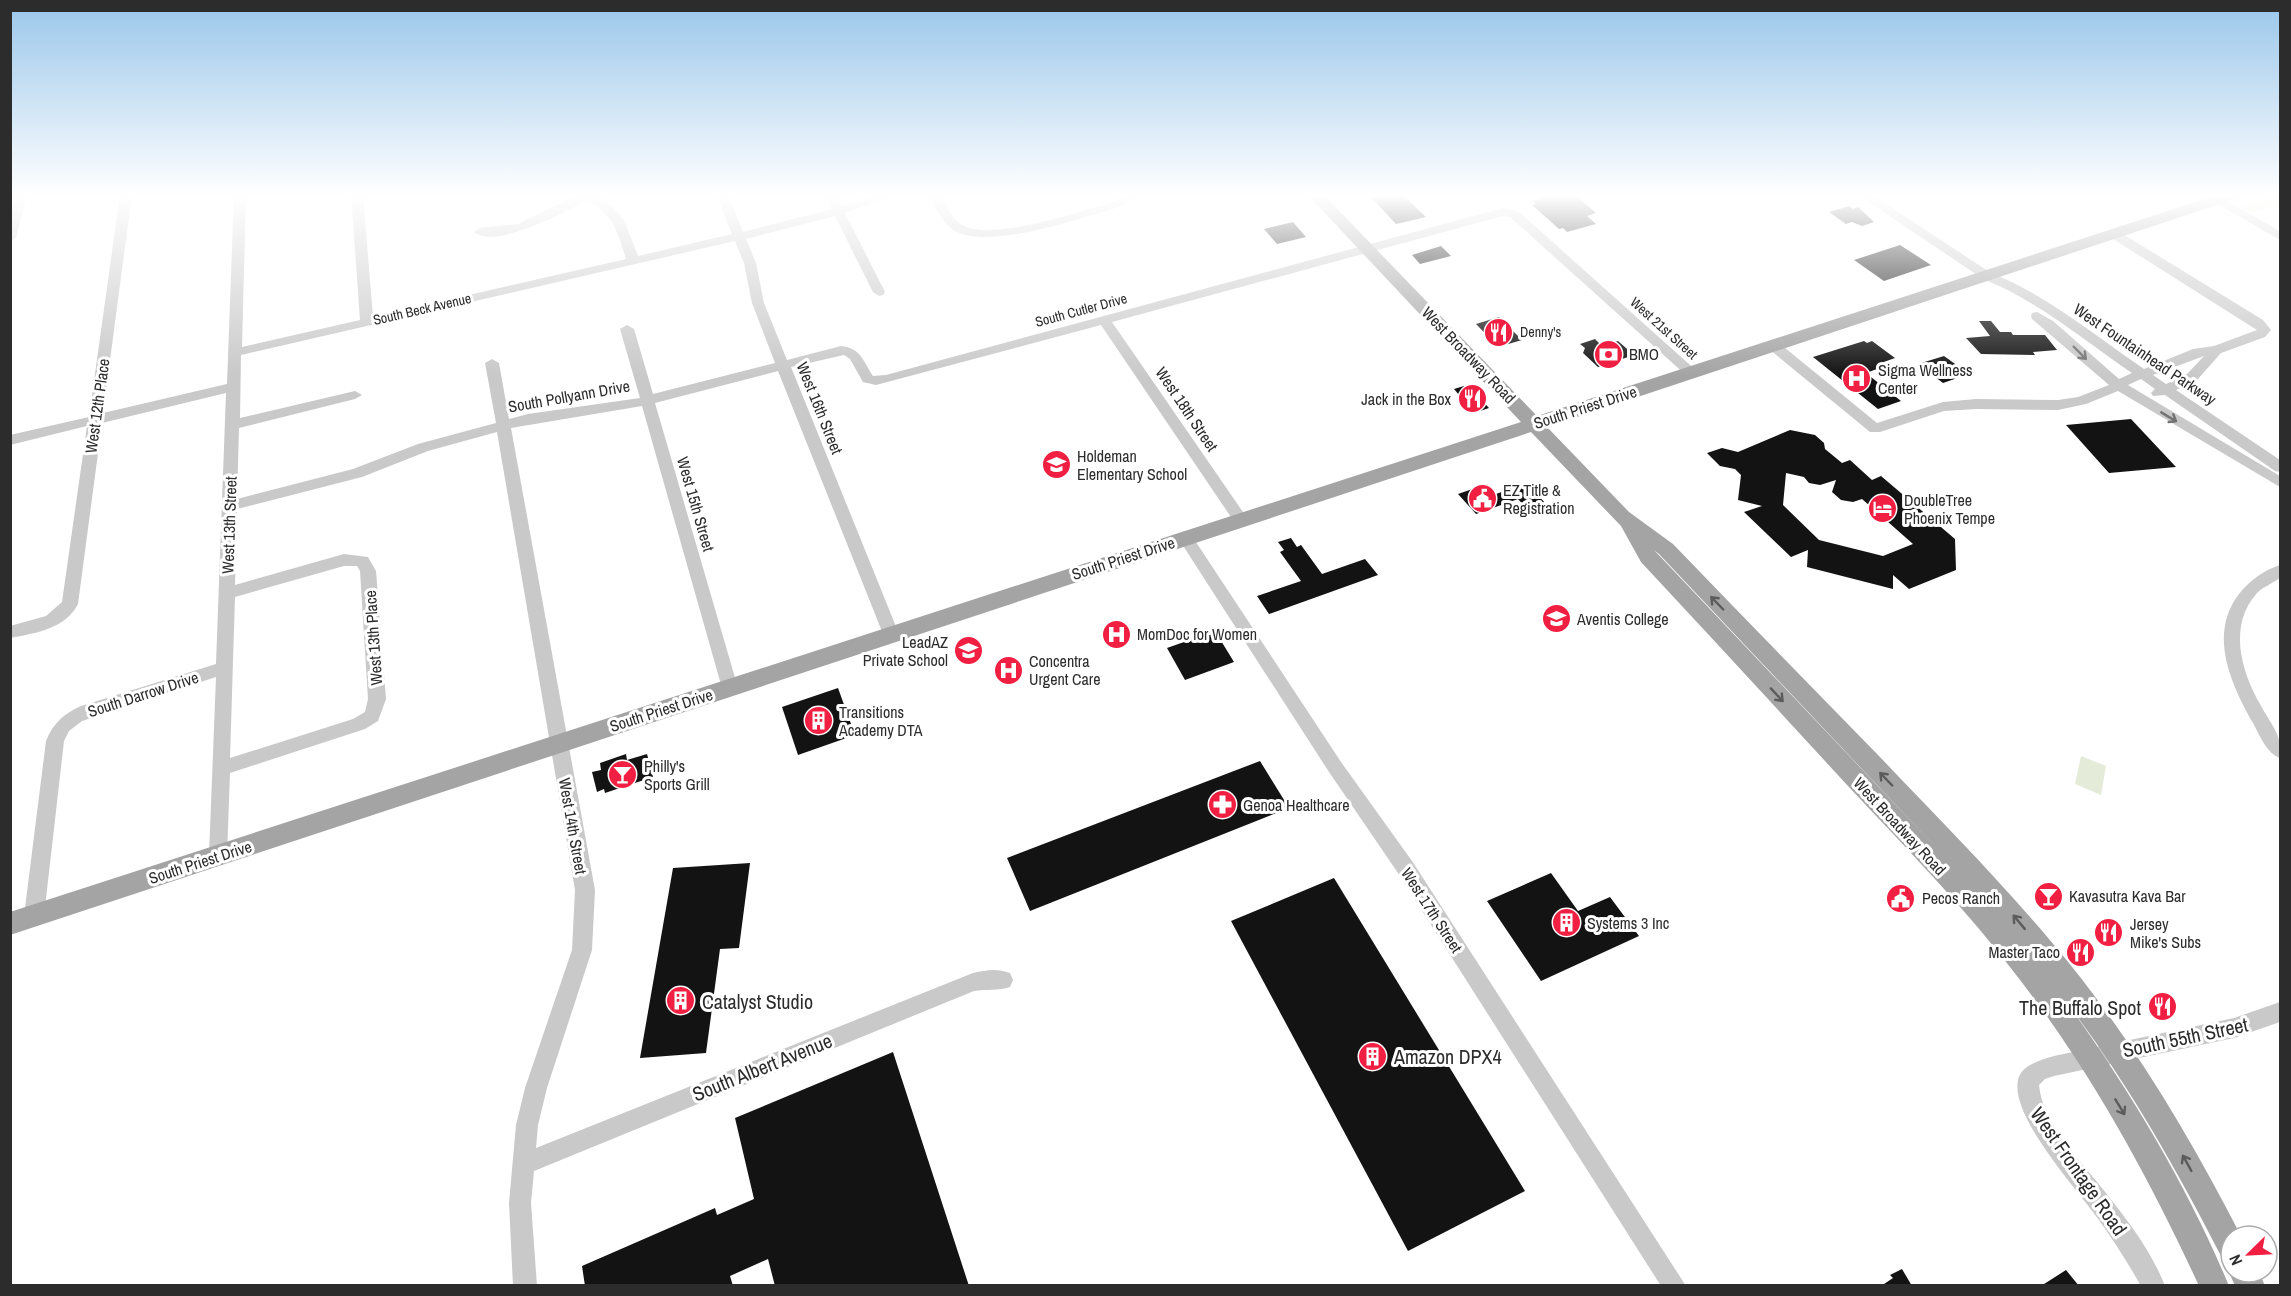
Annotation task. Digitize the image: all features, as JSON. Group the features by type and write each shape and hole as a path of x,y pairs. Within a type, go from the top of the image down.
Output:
{"main road":[{"name":"West Broadway Road","path":"1372,254 1622,517 1648,557 1983,916 2032,976 2089,1058 2161,1179 2214,1286"},
{"name":"South Priest Drive","path":"10,924 2052,254"},
{"name":"West Broadway Road","path":"1622,517 1666,549 1985,883 2059,971 2118,1052 2169,1132 2219,1224"}],"street":[{"name":"West 12th Place","path":"10,632 48,622 61,615 71,599 118,254"},
{"name":"West 13th Street","path":"218,855 238,254"},
{"path":"362,254 367,322"},
{"path":"631,254 633,260"},
{"name":"South Beck Avenue","path":"234,353 656,254"},
{"name":"West 16th Street","path":"746,254 752,269 757,299 891,634"},
{"path":"860,254 879,292"},
{"name":"South Cutler Drive","path":"849,350 854,354 865,376 871,381 886,379 1342,254"},
{"name":"West 21st Street","path":"1559,254 1692,373"},
{"path":"1954,254 1987,276"},
{"path":"1774,346 1875,429 1943,407 1976,404 2058,405 2080,400 2198,352 2216,351 2260,334 2264,330 2263,327 2147,254"},
{"name":"West Fountainhead Parkway","path":"1987,276 2008,284 2029,297 2280,467"},
{"name":"West Fountainhead Parkway","path":"1987,276 1996,289 2053,327 2100,372 2119,386 2280,482"},
{"name":"West 18th Street","path":"1104,320 1240,519"},
{"name":"West 15th Street","path":"627,329 730,688"},
{"name":"South Pollyann Drive","path":"229,506 366,470 423,447 537,417 605,410 837,350 849,350"},
{"path":"2119,386 2142,394 2166,391 2192,377 2216,351"},
{"name":"West 14th Street","path":"492,363 585,890 582,950 536,1088 527,1125 520,1203 525,1286"},
{"path":"10,440 233,387"},
{"path":"232,425 355,395"},
{"path":"2203,437 2242,455 2259,454"},
{"name":"West 17th Street","path":"1185,537 1335,767 1405,867 1675,1286"},
{"name":"West 13th Place","path":"220,768 352,727 372,716 377,699 368,571 362,561 344,560 226,593"},
{"path":"2280,571 2260,582 2244,596 2234,619 2232,645 2236,673 2242,689 2280,751"},
{"name":"South Darrow Drive","path":"34,916 56,741 65,724 87,711 224,668"},
{"name":"South Albert Avenue","path":"523,1164 973,982 988,979 1003,980"},
{"name":"South 55th Street","path":"2089,1058 2234,1028 2280,1012"},
{"name":"West Frontage Road","path":"2089,1058 2039,1071 2028,1081 2028,1094 2034,1111 2046,1131 2119,1229 2154,1286"}],"green space":[{"path":"2081,756 2106,766 2101,795 2075,784"}],"building":[{"path":"1449,254 1451,256 1420,264 1412,255"},
{"path":"1871,254 1915,254 1931,265 1884,281 1854,260"},
{"name":"Denny's","path":"1499,317 1522,340 1498,347 1476,324"},
{"path":"1979,321 1991,321 2000,332 2011,332 2013,335 2045,335 2057,350 2033,352 2035,355 1981,354 1966,338 1990,336"},
{"name":"BMO","path":"1595,339 1602,346 1618,341 1634,355 1598,367 1583,353 1585,348 1580,344"},
{"name":"Sigma Wellness Center","path":"1864,341 1867,343 1872,341 1895,358 1881,363 1885,366 1866,373 1901,401 1878,409 1813,357"},
{"path":"1944,356 1969,374 1943,383 1918,364"},
{"name":"Jack in the Box","path":"1464,386 1489,408 1474,413 1454,389"},
{"path":"2131,419 2176,467 2109,473 2066,425"},
{"name":"DoubleTree Phoenix Tempe","path":"1790,430 1815,435 1824,443 1825,449 1842,463 1850,460 1872,480 1881,476 1955,539 1956,570 1909,589 1893,575 1893,589 1807,567 1808,550 1791,557 1744,512 1762,506 1738,500 1741,475 1735,469 1720,466 1707,453 1722,448 1738,452","holes":["1786,473 1804,477 1809,483 1820,485 1836,480 1832,492 1841,500 1853,502 1862,499 1913,544 1883,556 1819,540 1783,505"]},
{"path":"1527,483 1546,504 1528,510 1518,499 1476,514 1458,494 1487,484 1496,494"},
{"path":"1291,538 1297,547 1301,545 1322,574 1365,559 1378,575 1269,614 1257,596 1301,581 1280,552 1284,550 1278,542"},
{"path":"1215,631 1234,662 1185,680 1167,648"},
{"name":"Transitions Academy DTA","path":"838,688 855,735 798,755 782,707"},
{"name":"Philly's Sports Grill","path":"626,754 627,760 647,754 653,777 605,793 604,789 597,792 592,772 601,770 600,763"},
{"path":"1260,761 1289,808 1030,911 1007,858"},
{"name":"Catalyst Studio","path":"750,863 739,948 720,949 706,1053 640,1058 673,868"},
{"name":"Systems 3 Inc","path":"1551,873 1578,911 1610,897 1639,936 1541,981 1487,901"},
{"name":"Amazon DPX4","path":"1334,878 1525,1191 1408,1251 1231,921"},
{"path":"893,1052 969,1286 775,1286 768,1259 730,1276 733,1286 585,1286 582,1266 715,1208 717,1215 754,1199 735,1118"},
{"path":"1902,1269 1912,1286 1881,1286 1893,1278 1890,1275"},
{"path":"2066,1270 2079,1286 2041,1286"}],"place":[{"name":"Denny's","path":"1499,332"},
{"name":"BMO","path":"1608,354"},
{"name":"Sigma Wellness Center","path":"1857,379"},
{"name":"Jack in the Box","path":"1472,399"},
{"name":"Holdeman Elementary School","path":"1056,465"},
{"name":"EZ Title & Registration","path":"1482,499"},
{"name":"DoubleTree Phoenix Tempe","path":"1883,509"},
{"name":"Aventis College","path":"1556,619"},
{"name":"MomDoc for Women","path":"1116,634"},
{"name":"LeadAZ Private School","path":"969,651"},
{"name":"Concentra Urgent Care","path":"1008,670"},
{"name":"Transitions Academy DTA","path":"818,721"},
{"name":"Philly's Sports Grill","path":"623,775"},
{"name":"Genoa Healthcare","path":"1222,805"},
{"name":"Kavasutra Kava Bar","path":"2048,896"},
{"name":"Pecos Ranch","path":"1901,898"},
{"name":"Systems 3 Inc","path":"1566,923"},
{"name":"Jersey Mike's Subs","path":"2109,933"},
{"name":"Master Taco","path":"2081,952"},
{"name":"Catalyst Studio","path":"681,1001"},
{"name":"The Buffalo Spot","path":"2162,1007"},
{"name":"Amazon DPX4","path":"1373,1056"}]}
